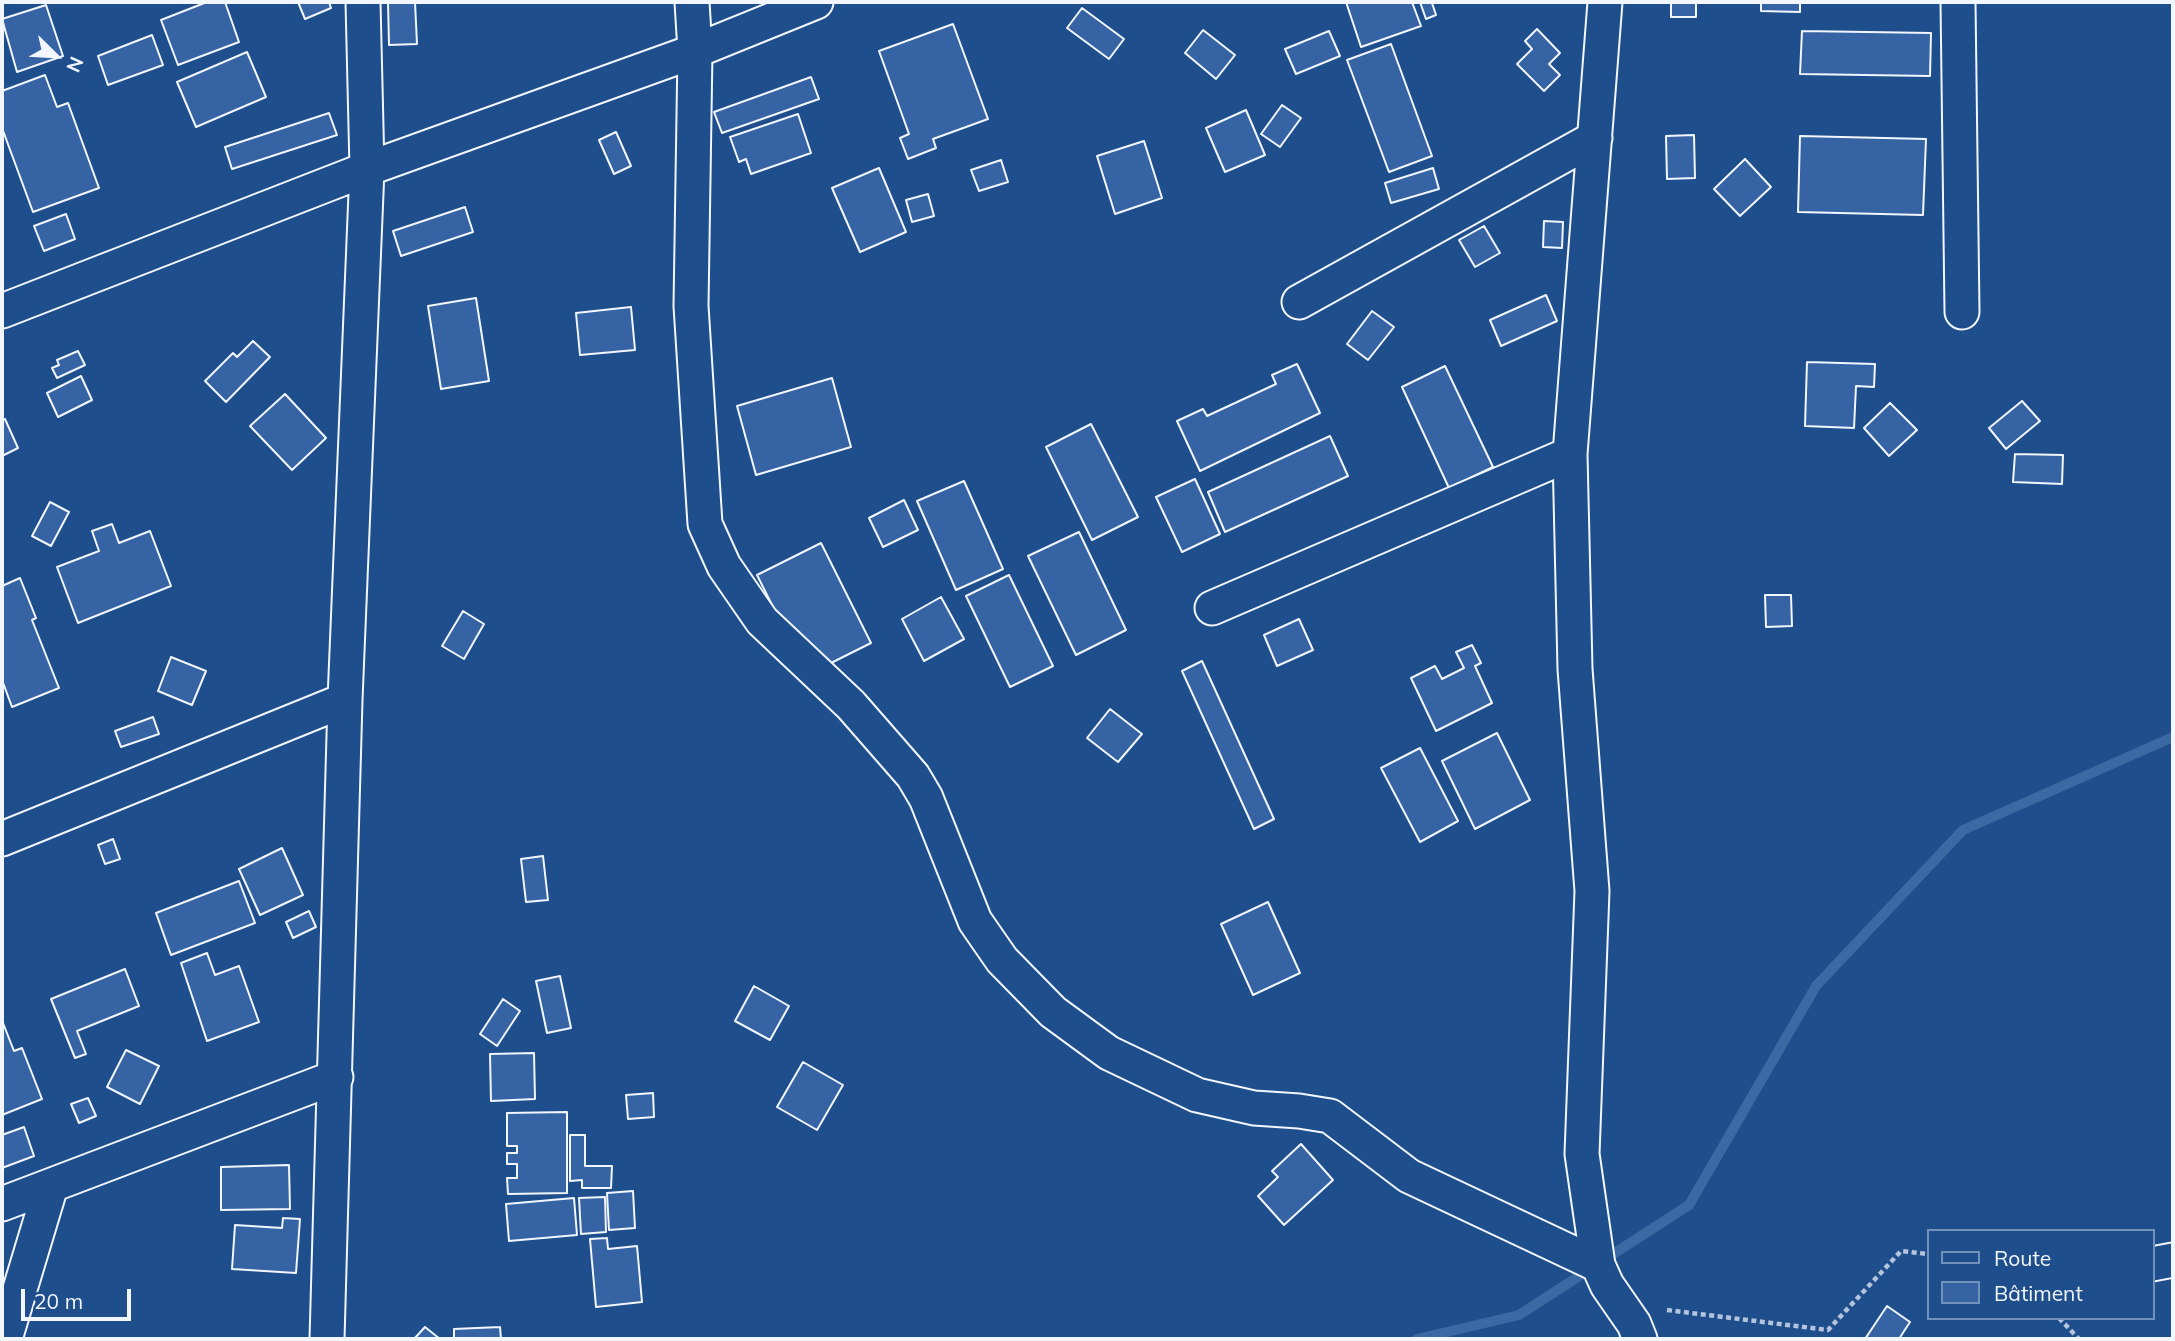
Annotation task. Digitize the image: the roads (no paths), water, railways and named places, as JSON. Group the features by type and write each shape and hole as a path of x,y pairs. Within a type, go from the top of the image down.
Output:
{"street":[{"path":"327,1339 345,700 367,169 363,2"},
{"path":"692,2 695,51 691,306 705,524 724,566 762,621 851,705 913,776 926,798 975,920 1003,960 1053,1012 1109,1053 1197,1095 1254,1108 1330,1116 1409,1176 1598,1265"},
{"path":"2,311 367,169 695,51 816,2"},
{"path":"1605,2 1570,454 1575,669 1592,891 1582,1154 1598,1265 1606,1285 1634,1324 1640,1339"},
{"path":"1958,2 1962,312"},
{"path":"1299,302 1595,138"},
{"path":"1213,608 1570,454"},
{"path":"2,839 345,700"},
{"path":"2,1205 336,1077"},
{"path":"5,1339 51,1186"},
{"path":"2154,1264 2173,1260"}],"waterway":[{"path":"1417,1339 1519,1315 1689,1205 1816,986 1963,830 2173,737"}]}
